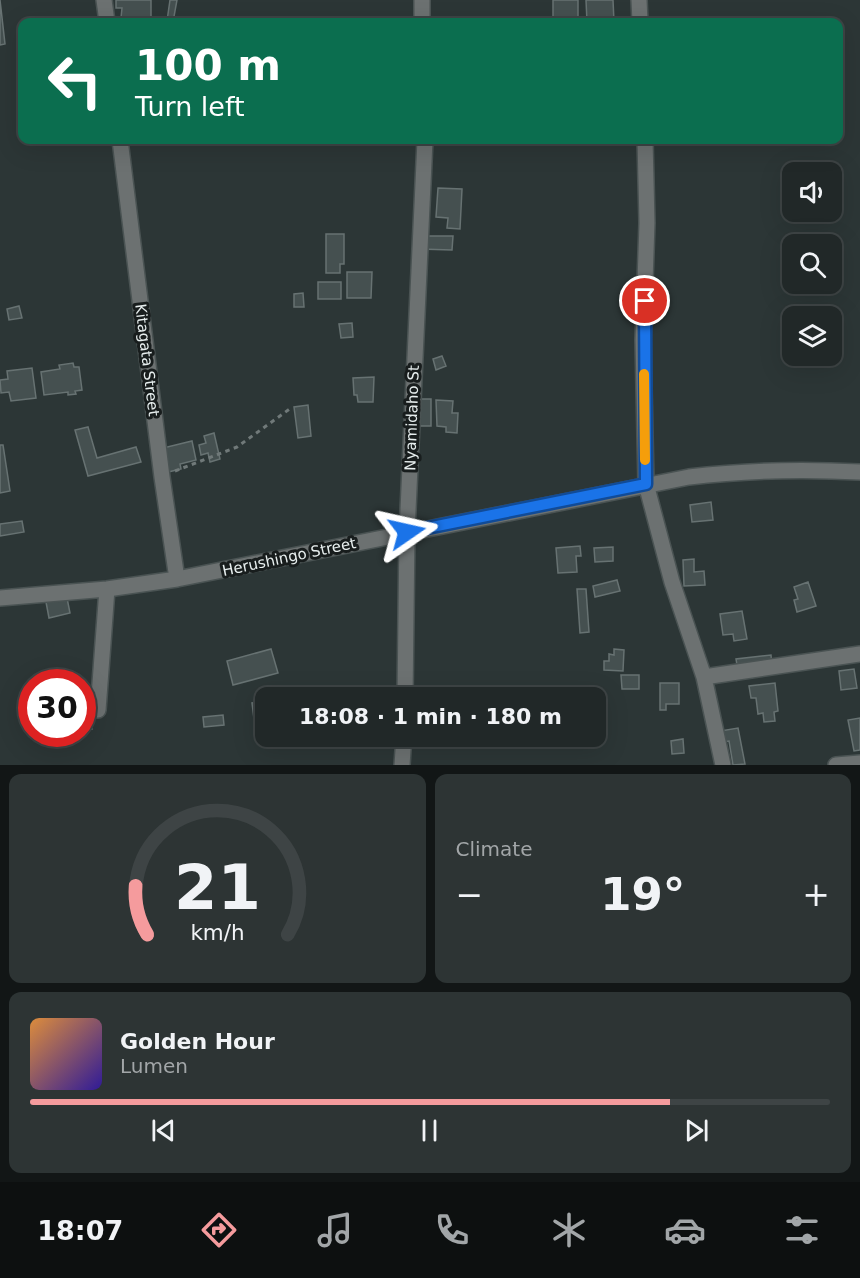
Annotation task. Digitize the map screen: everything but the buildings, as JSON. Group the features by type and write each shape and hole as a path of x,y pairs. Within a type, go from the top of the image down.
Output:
{"street":[{"path":"104,0 106,18"},
{"path":"422,0 423,18"},
{"path":"639,0 640,18"},
{"name":"Kitagata Street","path":"120,144 177,579"},
{"name":"Nyamidaho St","path":"405,687 407,532 425,144"},
{"path":"645,144 646,484 672,582 704,677 723,765"},
{"name":"Herushingo Street","path":"0,598 107,589 254,566 407,532 646,484 743,470 810,469 860,472"},
{"path":"98,710 107,589"},
{"path":"704,677 860,654"},
{"path":"402,765 403,747"},
{"path":"836,765 860,764"}],"path":[{"path":"162,477 228,452 291,408"}],"slow traffic":[{"path":"644,374 645,460"}],"route":[{"path":"407,532 646,484 645,301"}]}
